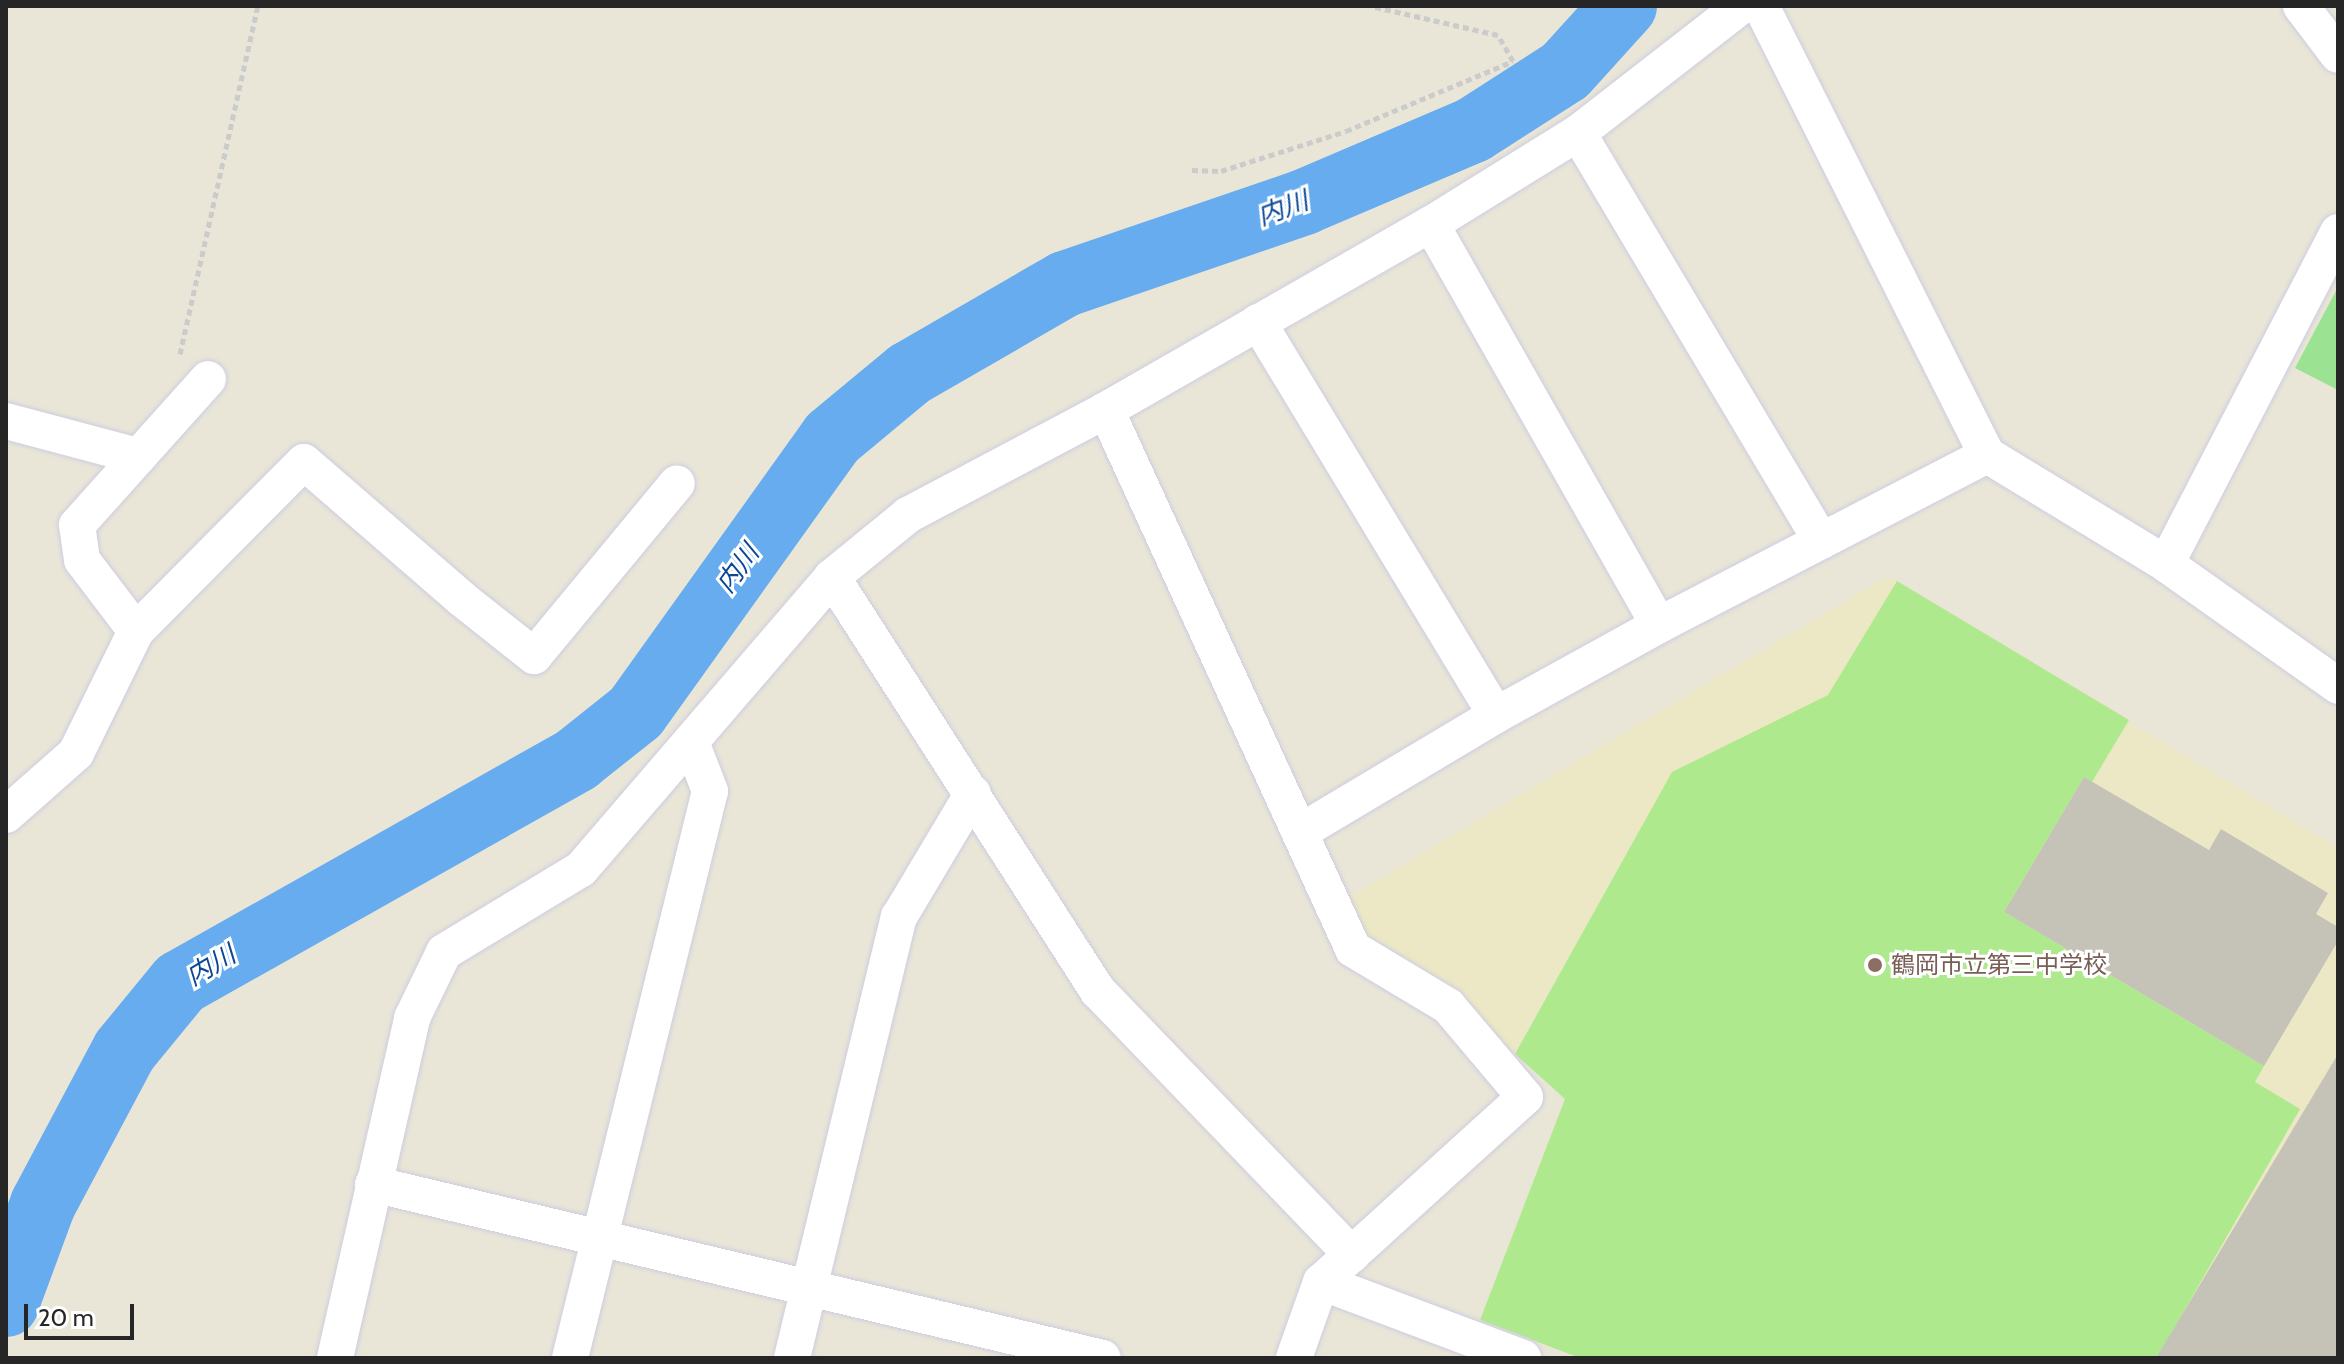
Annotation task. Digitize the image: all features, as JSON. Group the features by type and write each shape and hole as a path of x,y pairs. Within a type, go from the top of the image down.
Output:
{"street":[{"path":"335,1358 412,1018 444,952 581,869 832,577 908,515 1106,410 1431,224 1578,133 1741,6"},
{"path":"1761,6 1987,455 2166,564 2338,686"},
{"path":"2301,6 2338,55"},
{"path":"1578,133 1821,541"},
{"path":"1431,224 1659,625"},
{"path":"2166,564 2338,232"},
{"path":"1258,322 1496,715"},
{"path":"136,631 82,560 77,525 138,456 192,374"},
{"path":"1106,410 1353,949 1448,1006 1525,1097 1321,1282 1294,1358"},
{"path":"6,421 138,456"},
{"path":"1300,832 1496,715 1659,625 1987,455"},
{"path":"6,815 76,753 136,631 304,462 462,599 534,656 677,483"},
{"path":"832,577 1098,991 1352,1255"},
{"path":"570,1358 710,791 691,742"},
{"path":"792,1358 899,917 973,793"},
{"path":"373,1184 1103,1358"},
{"path":"1321,1282 1523,1358"}],"path":[{"path":"192,374 258,6"},
{"path":"1192,170 1221,171 1346,131 1513,61 1498,35 1371,6"}],"shaded area":[{"name":"鶴岡市立第三中学校","path":"1888,576 2338,848 2338,1358 1580,1358 1480,1320 1565,1099 1515,1054 1457,992 1367,938 1349,897"}],"green space":[{"path":"2338,287 2338,390 2295,368"},
{"name":"鶴岡市立第三中学校","path":"1897,581 2129,720 2092,782 2084,777 2004,912 2264,1066 2255,1082 2300,1109 2157,1358 1580,1358 1480,1320 1565,1099 1515,1054 1672,772 1828,695"}],"building":[{"path":"2084,777 2209,850 2221,829 2328,893 2316,914 2338,927 2338,941 2264,1066 2004,912"},
{"path":"2338,1054 2338,1358 2156,1358"}],"waterway":[{"name":"内川","path":"6,1304 43,1204 125,1050 180,983 577,759 636,712 832,438 909,374 1065,284 1304,202 1473,130 1565,71 1624,6"}],"place":[{"name":"鶴岡市立第三中学校","path":"1875,965"}]}
